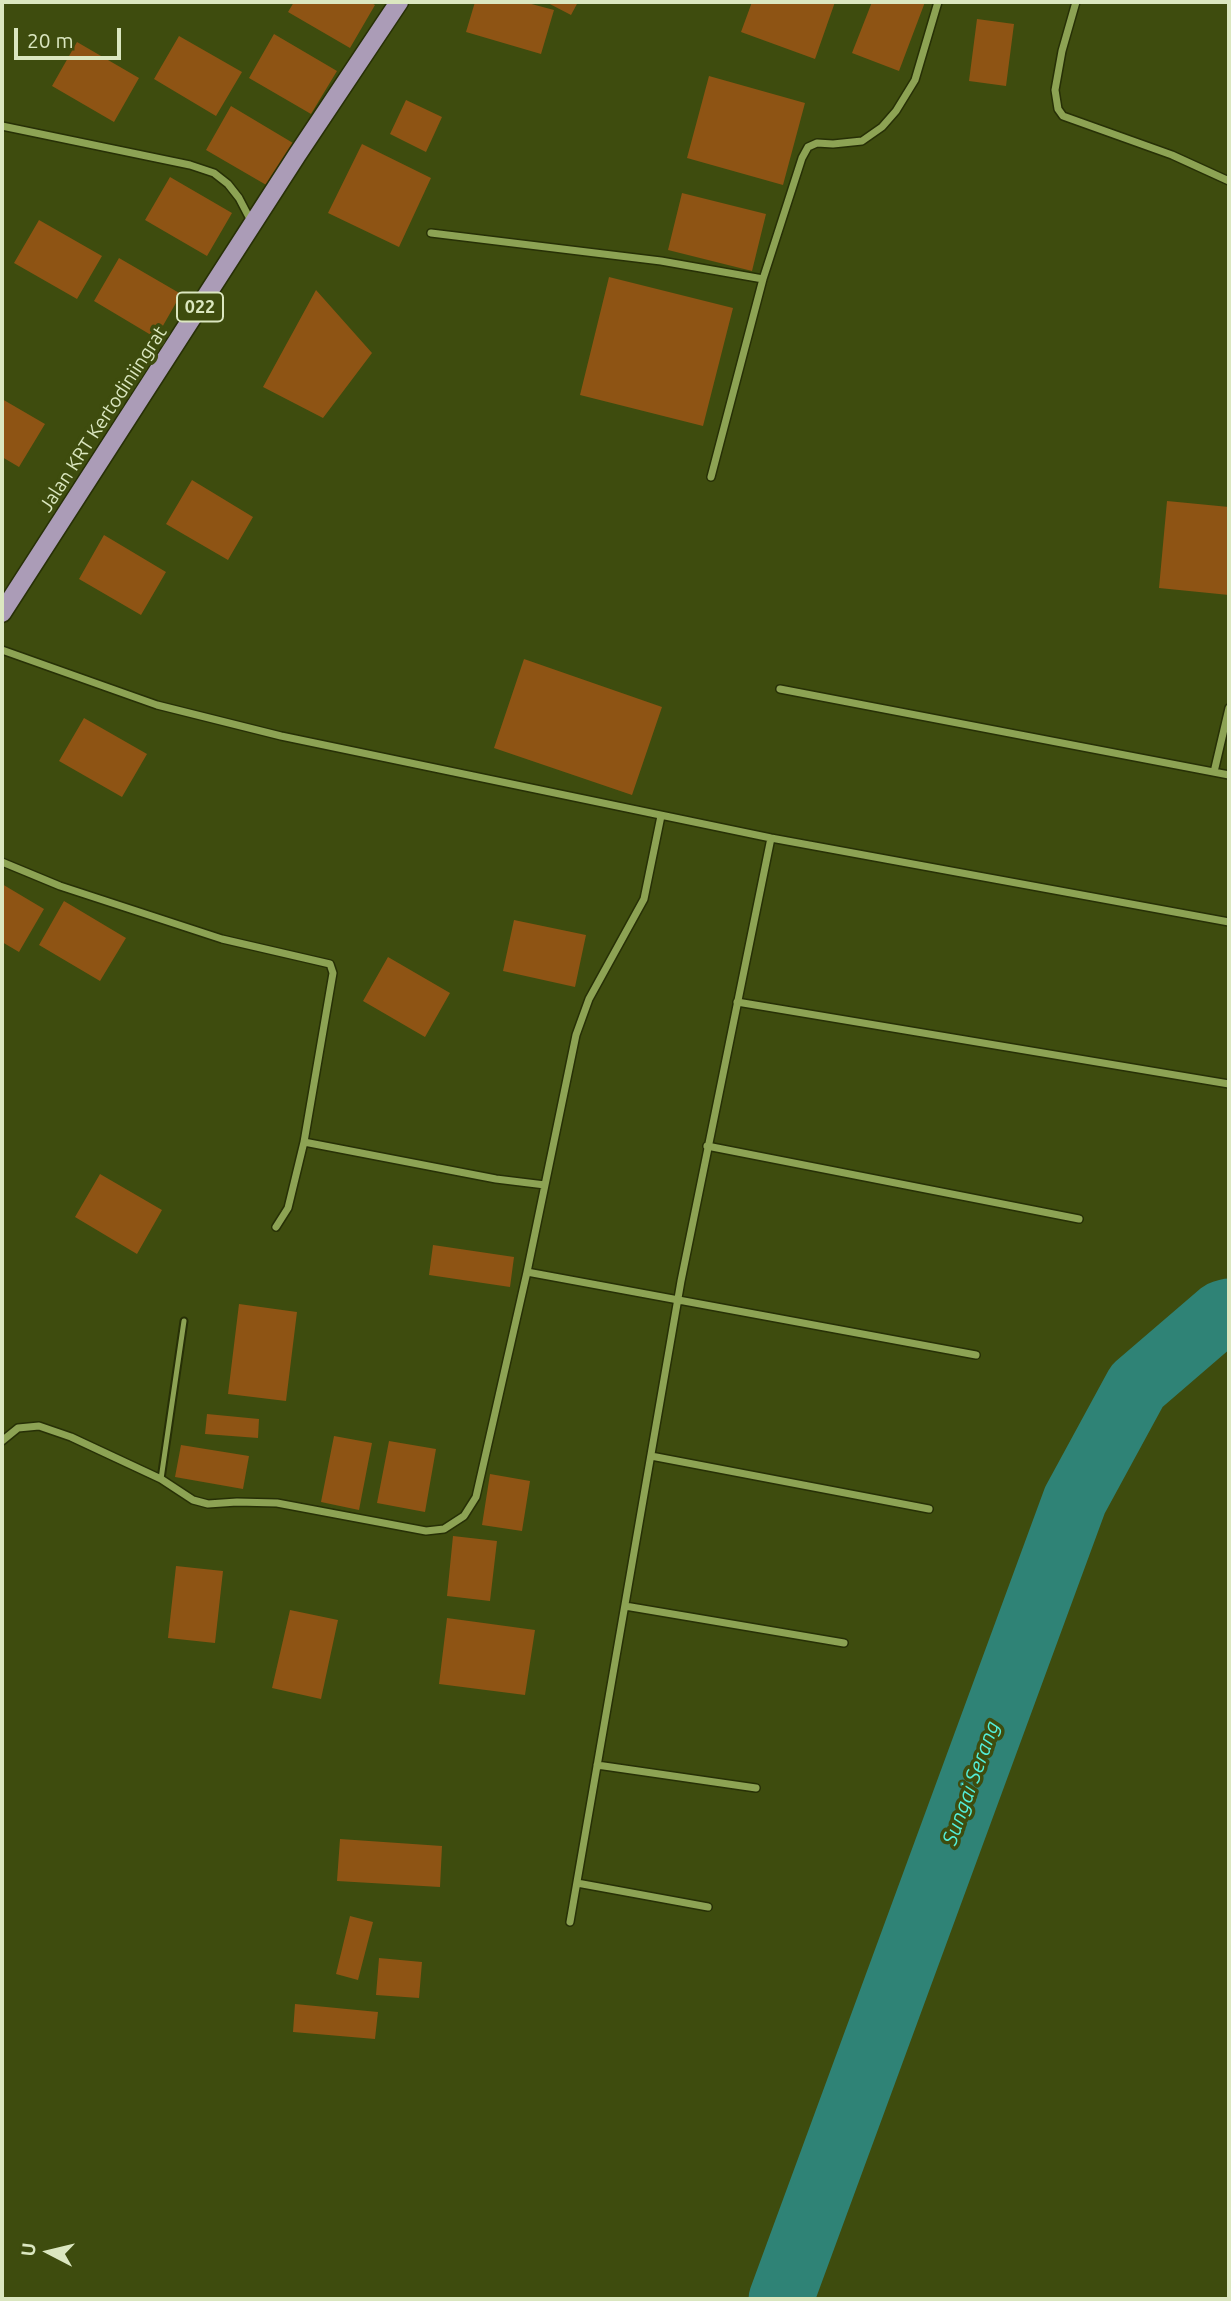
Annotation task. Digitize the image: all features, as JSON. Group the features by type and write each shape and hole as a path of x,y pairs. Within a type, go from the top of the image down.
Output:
{"main road":[{"name":"Jalan KRT Kertodiniingrat","path":"3,609 399,2"}],"street":[{"path":"711,477 763,279 808,147 817,143 862,141 882,127 896,111 915,80 938,2"},
{"path":"1076,2 1062,51 1055,90 1058,109 1063,116 1172,155 1229,180"},
{"path":"2,126 190,165 214,173 228,184 239,198 253,224"},
{"path":"431,233 662,261 763,279"},
{"path":"2,650 158,705 281,736 771,838 1229,922"},
{"path":"780,689 1229,775"},
{"path":"1214,772 1229,708"},
{"path":"2,1441 18,1428 38,1426 71,1437 161,1479 193,1500 208,1504 277,1503 426,1531 444,1530 464,1516 476,1497 527,1272 576,1035 589,999 644,899 661,816"},
{"path":"570,1922 678,1301 771,838"},
{"path":"2,862 60,886 222,939 330,964 333,973 303,1142 288,1208 276,1227"},
{"path":"737,1002 1229,1084"},
{"path":"303,1142 545,1185"},
{"path":"707,1146 1079,1219"},
{"path":"527,1272 976,1354"},
{"path":"651,1455 929,1509"},
{"path":"625,1606 844,1643"},
{"path":"597,1765 756,1788"},
{"path":"577,1883 708,1907"}],"lane":[{"path":"161,1479 184,1321"}],"building":[{"path":"294,2 370,2 375,5 350,48 288,12"},
{"path":"475,2 524,2 554,10 541,54 466,32"},
{"path":"546,2 578,2 571,15"},
{"path":"752,2 835,2 815,59 741,32"},
{"path":"872,2 925,2 899,71 852,53"},
{"path":"977,19 1014,24 1006,86 969,81"},
{"path":"274,34 337,71 311,114 249,78"},
{"path":"179,36 242,72 216,116 154,79"},
{"path":"77,42 139,78 114,122 52,86"},
{"path":"709,76 805,103 783,185 687,158"},
{"path":"406,100 442,117 426,152 390,134"},
{"path":"231,106 293,143 268,186 206,150"},
{"path":"362,144 431,178 399,247 328,213"},
{"path":"170,177 232,213 207,256 145,220"},
{"path":"682,193 766,214 752,271 668,250"},
{"path":"39,220 102,256 77,299 14,263"},
{"path":"119,258 181,294 156,338 94,301"},
{"path":"609,277 733,308 703,426 580,395"},
{"path":"316,290 372,353 323,418 263,387"},
{"path":"2,399 45,424 19,467 2,457"},
{"path":"192,480 253,517 228,560 166,524"},
{"path":"1167,501 1229,507 1229,595 1159,588"},
{"path":"104,535 166,572 141,615 79,579"},
{"path":"524,659 662,707 632,795 494,748"},
{"path":"84,718 147,754 122,797 59,761"},
{"path":"2,884 44,909 19,952 2,942"},
{"path":"64,901 126,938 100,981 39,945"},
{"path":"514,920 586,935 575,987 503,971"},
{"path":"388,957 450,993 425,1037 363,1001"},
{"path":"100,1174 162,1210 137,1254 75,1217"},
{"path":"433,1245 514,1257 510,1287 429,1275"},
{"path":"239,1304 297,1312 286,1401 228,1394"},
{"path":"207,1414 259,1419 258,1438 205,1434"},
{"path":"334,1436 372,1443 359,1510 321,1502"},
{"path":"389,1441 436,1449 425,1512 377,1503"},
{"path":"181,1445 249,1456 243,1489 175,1477"},
{"path":"490,1474 530,1481 522,1531 482,1525"},
{"path":"453,1536 497,1541 490,1601 447,1596"},
{"path":"176,1566 223,1571 215,1643 168,1638"},
{"path":"290,1610 338,1620 321,1699 272,1688"},
{"path":"447,1618 535,1630 525,1695 439,1684"},
{"path":"340,1839 442,1846 440,1887 337,1881"},
{"path":"350,1916 373,1922 358,1980 336,1974"},
{"path":"379,1958 422,1962 419,1998 376,1995"},
{"path":"295,2004 378,2012 375,2039 293,2032"}],"waterway":[{"name":"Sungai Serang","path":"781,2299 1075,1500 1137,1386 1222,1313 1229,1311"}]}
